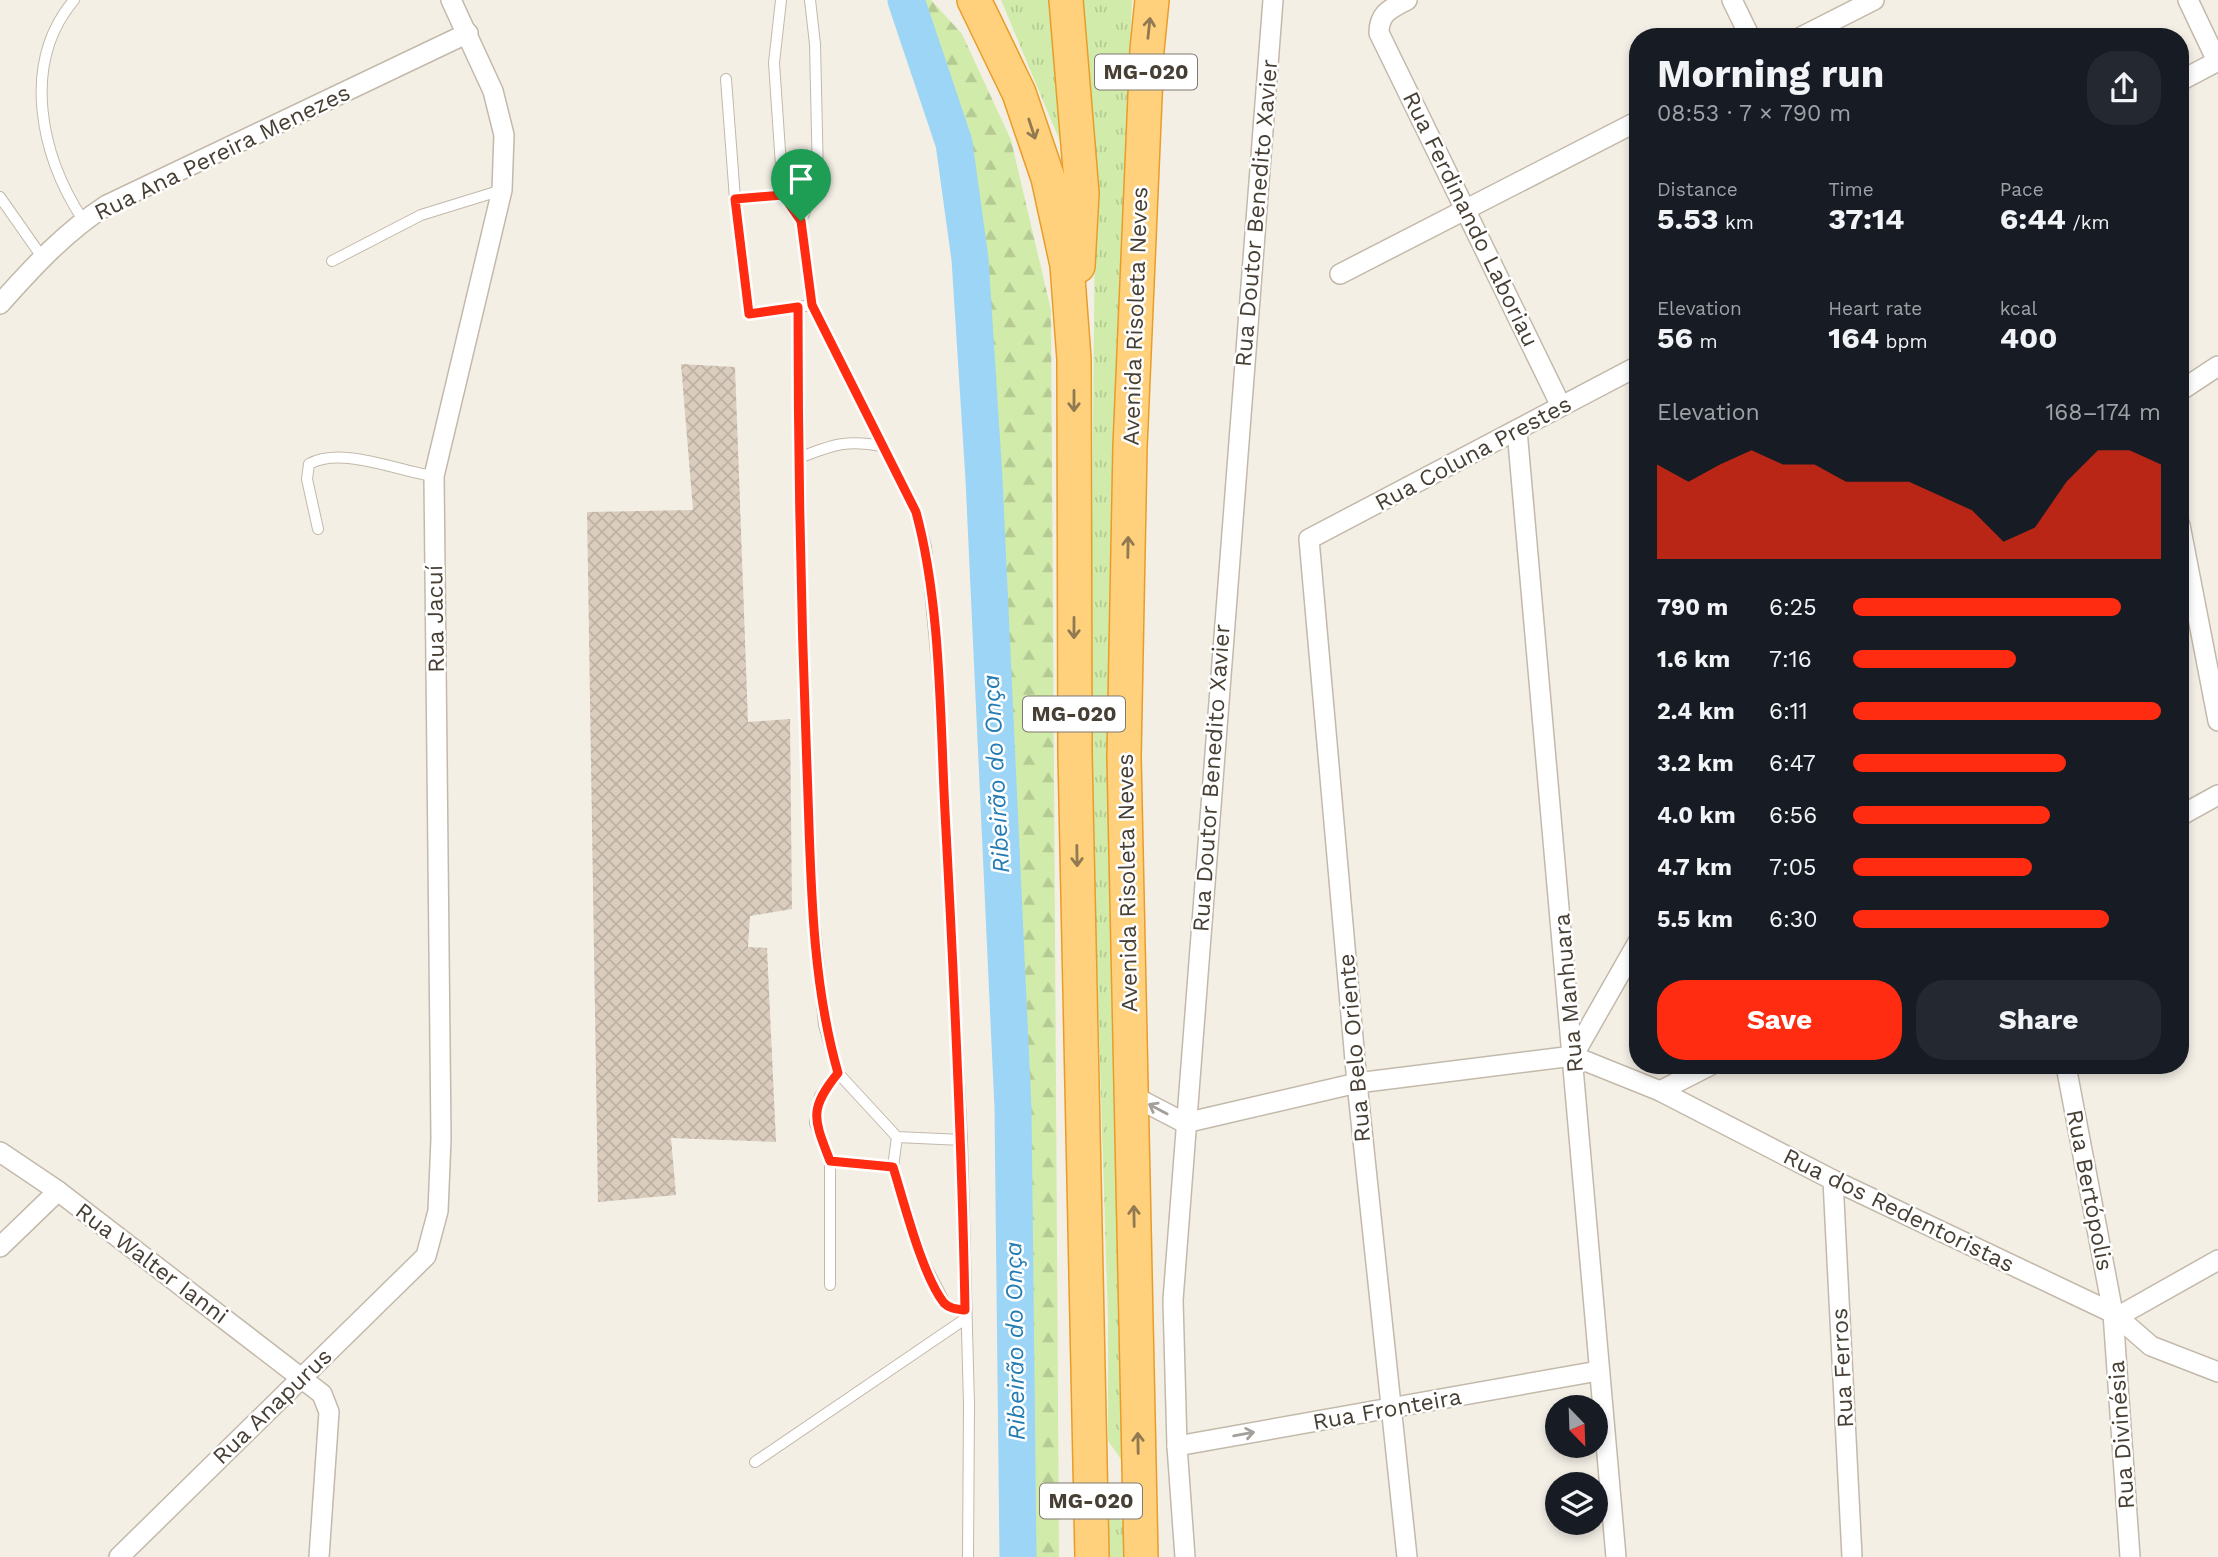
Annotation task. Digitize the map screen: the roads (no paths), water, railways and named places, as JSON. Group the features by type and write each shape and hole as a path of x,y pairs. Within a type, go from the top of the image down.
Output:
{"highway":[{"name":"MG-020","path":"974,0 1020,93 1048,178 1067,265 1074,359 1074,754 1093,1557"},
{"path":"1066,0 1082,193 1074,359"},
{"name":"Avenida Risoleta Neves","path":"1141,1557 1124,757 1129,474 1147,50 1152,0"},
{"path":"1140,1511 1165,1557"}],"street":[{"name":"Rua Jacuí","path":"426,1256 438,1211 441,1139 434,476 502,190 504,135 493,91 451,0"},
{"name":"Rua Doutor Benedito Xavier","path":"1185,1557 1177,1446 1172,1300 1273,0"},
{"name":"Rua Ferdinando Laboriau","path":"1407,0 1387,11 1379,19 1379,33 1468,211 1561,407"},
{"path":"1732,0 1746,28"},
{"path":"1819,28 1874,0"},
{"path":"2188,0 2218,61 2189,76"},
{"name":"Rua Ana Pereira Menezes","path":"0,304 42,257 83,220 107,205 468,33"},
{"path":"1340,274 1468,211 1629,126"},
{"path":"2189,385 2218,366"},
{"name":"Rua Coluna Prestes","path":"1309,539 1629,371"},
{"name":"Rua Manhuara","path":"1517,430 1616,1557"},
{"name":"Rua Belo Oriente","path":"1309,539 1357,1083 1407,1557"},
{"path":"2189,571 2218,720"},
{"path":"2189,811 2218,795"},
{"path":"1131,1095 1185,1123 1357,1083 1573,1056 1629,958"},
{"name":"Rua dos Redentoristas","path":"1573,1056 1660,1091 1833,1180 2115,1315 2151,1346 2218,1372"},
{"path":"1660,1091 1693,1074"},
{"name":"Rua Bertópolis","path":"2068,1074 2115,1315"},
{"name":"Rua Walter Ianni","path":"0,1152 58,1191 322,1394 329,1412 319,1557"},
{"name":"Rua Ferros","path":"1833,1180 1852,1557"},
{"path":"0,1247 58,1191"},
{"name":"Rua Anapurus","path":"119,1557 426,1256"},
{"path":"2115,1315 2218,1260"},
{"name":"Rua Divinésia","path":"2115,1315 2130,1557"},
{"name":"Rua Fronteira","path":"1177,1446 1598,1371"}],"lane":[{"path":"74,0 44,54 41,103 50,155 66,193 83,220"},
{"path":"781,0 774,63 783,195 801,221 812,305 916,512 926,547 938,675 962,1140 965,1315 970,1405 968,1557"},
{"path":"801,221 818,178 815,44 810,0"},
{"path":"961,0 981,25 1020,93"},
{"path":"726,79 735,199 749,314 812,305"},
{"path":"332,261 421,215 502,190"},
{"path":"735,199 783,195"},
{"path":"0,197 42,257"},
{"path":"798,307 799,457 813,906 824,1025 838,1073 897,1137 962,1140"},
{"path":"799,457 831,445 857,441 882,446"},
{"path":"317,529 307,479 309,464 323,457 340,457 434,476"},
{"path":"830,1285 830,1161 815,1123 820,1096 838,1073"},
{"path":"897,1137 893,1167 922,1259 945,1303 965,1315"},
{"path":"830,1161 893,1167"},
{"path":"755,1462 965,1315"}],"waterway":[{"name":"Ribeirão do Onça","path":"906,0 954,143 970,259 984,479 1013,1108 1018,1557"}]}
